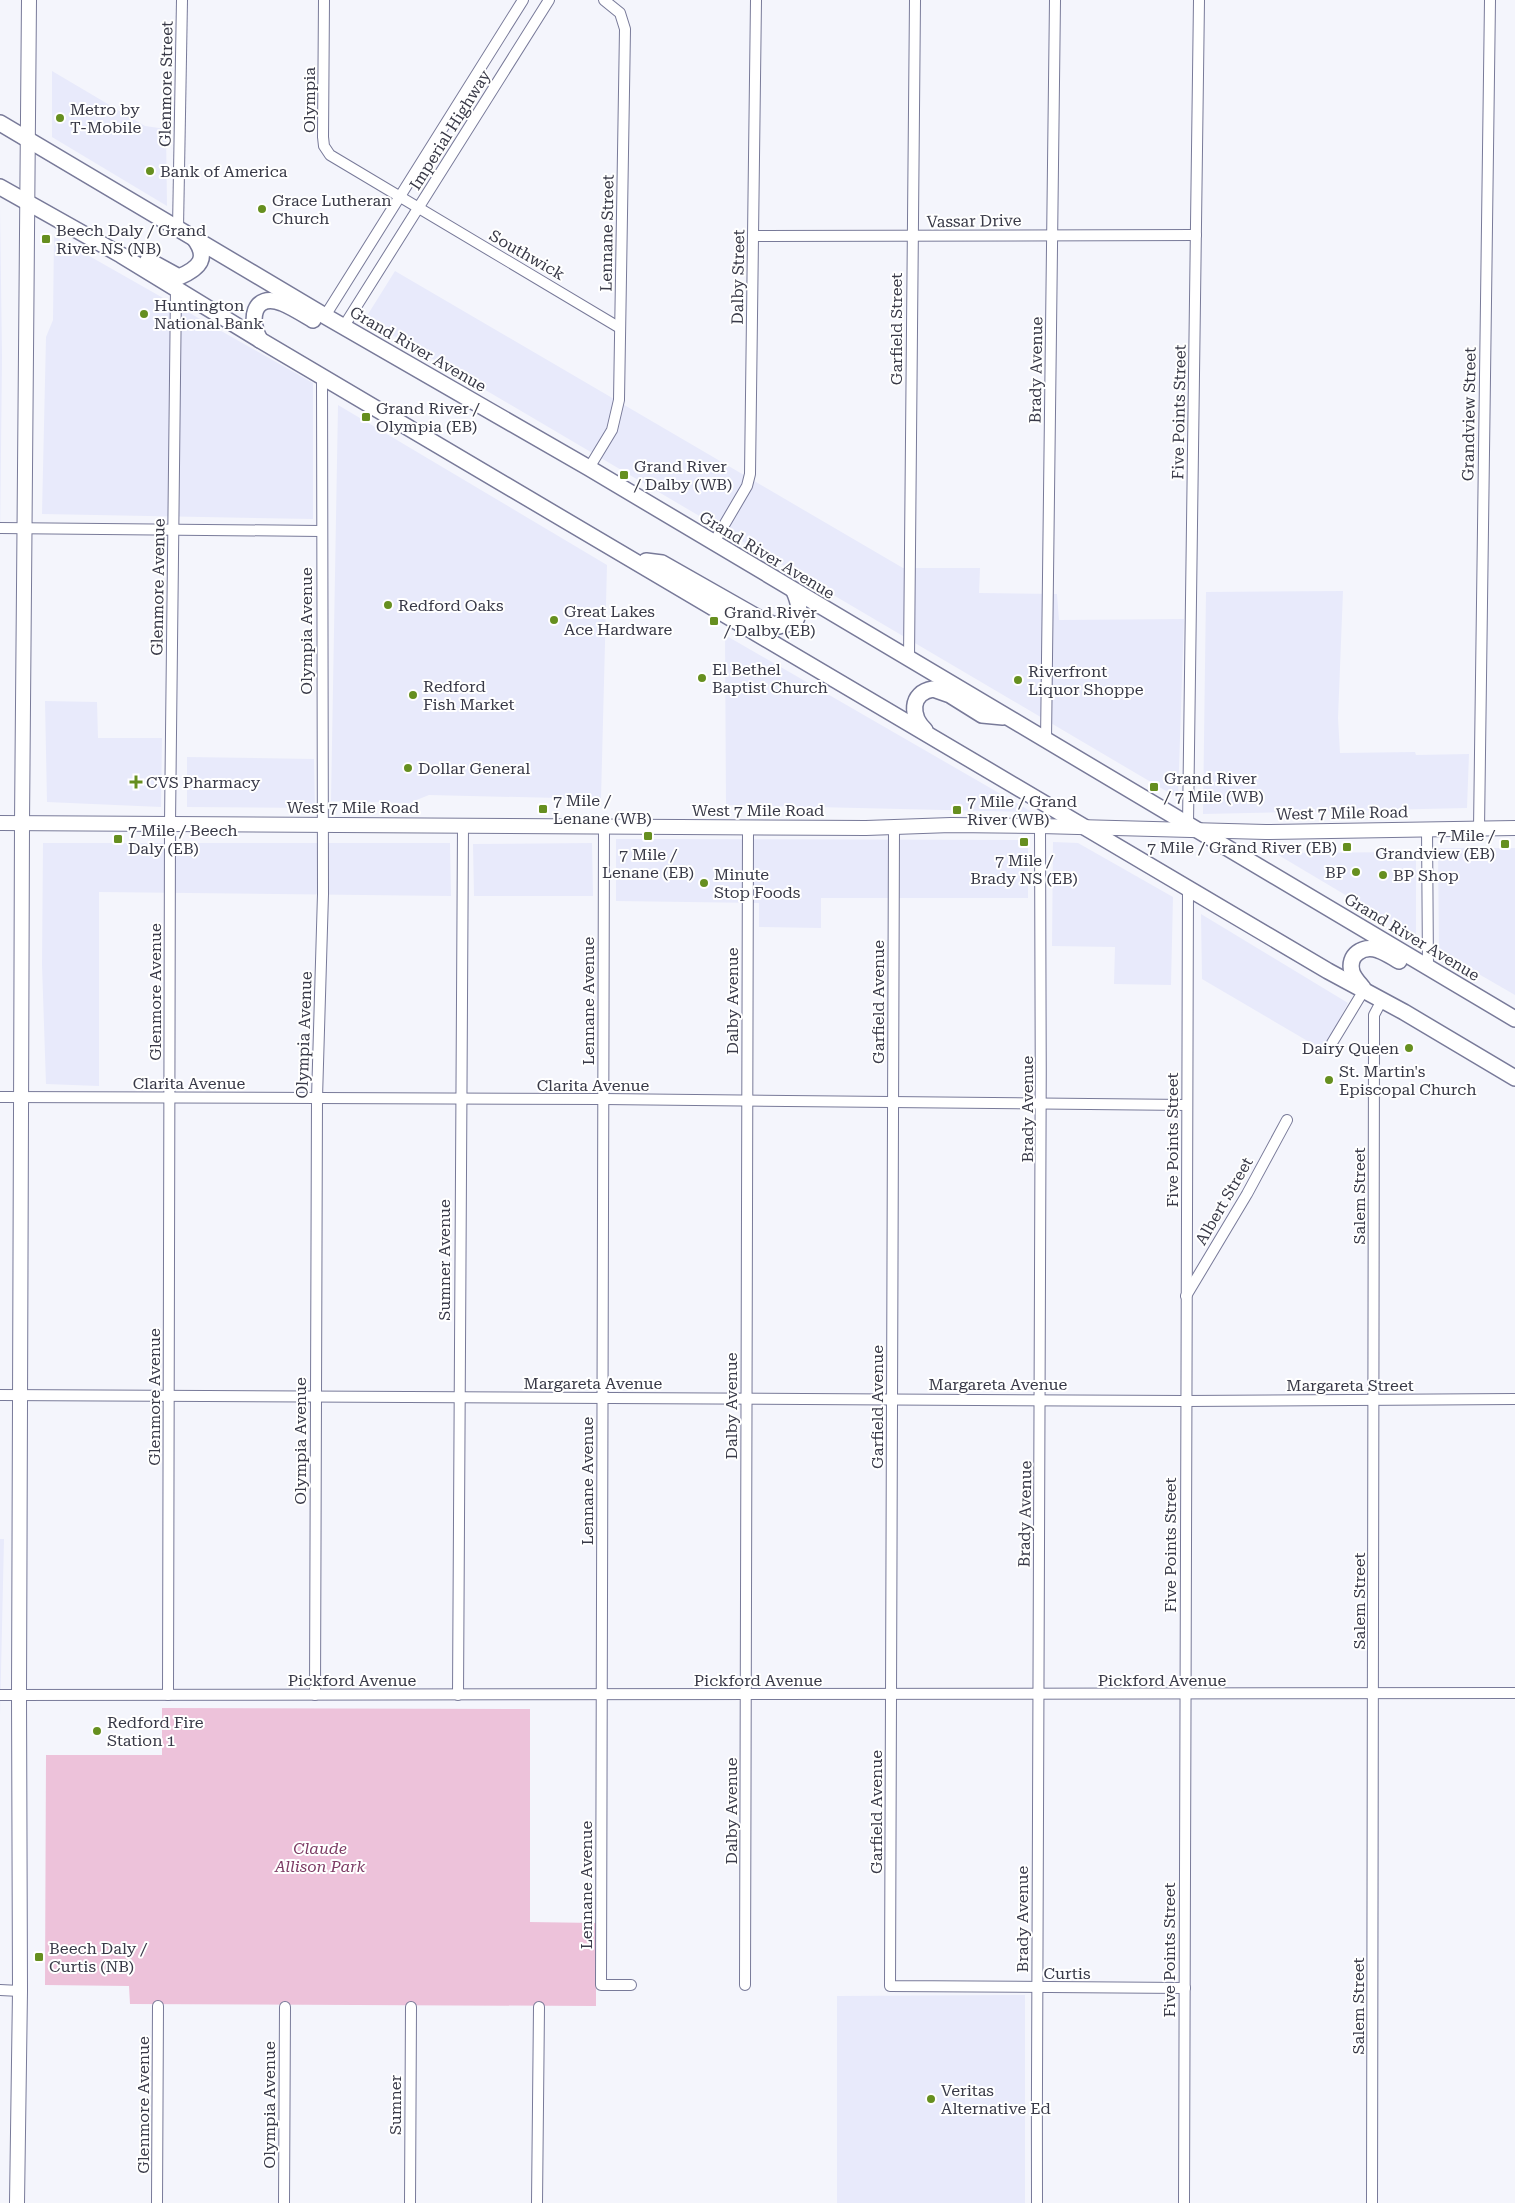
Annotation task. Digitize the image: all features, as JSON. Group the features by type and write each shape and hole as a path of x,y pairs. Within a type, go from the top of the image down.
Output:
{"main road":[{"path":"17,2203 20,1990 18,1695 20,1097 24,528 29,204 29,0"},
{"name":"Grand River Avenue","path":"0,123 325,316 589,468 713,544 1515,1018"},
{"path":"0,187 121,255 260,340 1515,1078"},
{"path":"121,255 136,253 179,277 197,266 202,258 202,247 194,238"},
{"path":"260,340 253,322 256,309 268,300 312,319 399,371 434,379"},
{"path":"632,558 662,563 764,621 779,626 795,622 799,614 799,605 794,591"},
{"path":"930,735 918,723 914,712 920,696 928,690 937,689 982,715 1007,717"},
{"name":"West 7 Mile Road","path":"0,823 748,827 1515,828"},
{"path":"1364,990 1353,975 1351,967 1355,955 1361,950 1378,950 1410,966 1428,968"}],"street":[{"name":"Glenmore Street","path":"178,228 182,0"},
{"name":"Olympia","path":"324,0 324,146 330,155 418,209"},
{"name":"Imperial Highway","path":"325,316 523,0"},
{"name":"Imperial Highway","path":"344,326 549,0"},
{"name":"Lennane Street","path":"589,468 612,430 619,400 625,29 620,13 604,0"},
{"name":"Dalby Street","path":"713,544 748,486 750,474 756,0"},
{"name":"Garfield Street","path":"909,659 915,0"},
{"name":"Brady Avenue","path":"1046,740 1056,0"},
{"name":"Five Points Street","path":"1195,828 1196,235 1199,0"},
{"name":"Grandview Street","path":"1479,829 1490,0"},
{"name":"Southwick","path":"418,209 620,328"},
{"name":"Vassar Drive","path":"753,236 1196,235"},
{"name":"Glenmore Avenue","path":"168,1695 170,823 176,289"},
{"name":"Olympia Avenue","path":"315,1695 316,1098 323,894 322,376"},
{"path":"0,528 321,531"},
{"name":"Sumner Avenue","path":"458,1695 462,826"},
{"name":"Lennane Avenue","path":"604,826 601,1985 631,1985"},
{"name":"Brady Avenue","path":"1037,2203 1037,1695 1042,1400 1040,826"},
{"name":"Dalby Avenue","path":"745,1985 748,827"},
{"name":"Garfield Avenue","path":"890,1986 894,827"},
{"path":"1428,829 1428,968"},
{"name":"Five Points Street","path":"1184,2203 1188,887"},
{"path":"1332,1043 1364,990"},
{"name":"Salem Street","path":"1372,2203 1374,1015 1382,1000"},
{"name":"Clarita Avenue","path":"0,1097 603,1099 1187,1105"},
{"name":"Albert Street","path":"1186,1297 1247,1194 1287,1120"},
{"name":"Margareta Avenue","path":"0,1395 1186,1401"},
{"name":"Margareta Street","path":"1186,1401 1515,1399"},
{"name":"Pickford Avenue","path":"0,1695 1185,1695 1515,1693"},
{"name":"Curtis","path":"890,1986 1185,1988"},
{"path":"0,1990 20,1990"},
{"name":"Glenmore Avenue","path":"157,2203 158,2006"},
{"name":"Olympia Avenue","path":"284,2203 285,2007"},
{"name":"Sumner","path":"410,2203 411,2007"},
{"path":"537,2203 539,2007"}],"shaded area":[{"path":"52,71 145,126 166,129 167,206 52,137"},
{"path":"0,207 2,356 0,542"},
{"path":"54,236 313,383 313,519 42,514 46,337 53,320"},
{"path":"395,271 903,568 980,568 979,593 1057,594 1059,620 1184,619 1178,798 365,319"},
{"name":"Redford Oaks","path":"338,405 607,565 601,799 429,795 409,803 331,801"},
{"path":"1343,591 1338,718 1340,753 1415,752 1416,755 1469,754 1467,808 1203,814 1206,592"},
{"path":"725,635 1032,812 726,805"},
{"path":"45,701 97,702 98,738 162,738 161,807 47,802"},
{"path":"187,757 314,759 315,808 187,807"},
{"path":"616,839 1028,840 1028,898 821,898 821,928 759,927 759,903 616,901"},
{"path":"1053,842 1078,843 1173,897 1171,985 1114,984 1115,947 1052,946"},
{"path":"43,843 450,843 451,896 99,892 99,1086 46,1084 42,965"},
{"path":"592,843 593,896 474,896 473,844"},
{"path":"1438,848 1515,848 1515,995 1439,951"},
{"path":"1416,852 1416,937 1275,853"},
{"path":"1201,914 1348,1003 1323,1050 1202,979"},
{"path":"0,1539 4,1539 0,1716"},
{"name":"Veritas Alternative Ed","path":"1025,1995 1025,2203 837,2203 837,1996"}],"green space":[{"name":"Claude Allison Park","path":"162,1708 530,1709 530,1922 596,1923 596,2006 130,2004 129,1986 45,1985 46,1755 162,1755"}],"place":[{"name":"Metro by T-Mobile","path":"60,118"},
{"name":"Bank of America","path":"150,171"},
{"name":"Grace Lutheran Church","path":"262,209"},
{"name":"Beech Daly / Grand River NS (NB)","path":"46,239"},
{"name":"Huntington National Bank","path":"144,314"},
{"name":"Grand River / Olympia (EB)","path":"366,417"},
{"name":"Grand River / Dalby (WB)","path":"624,475"},
{"name":"Redford Oaks","path":"388,605"},
{"name":"Great Lakes Ace Hardware","path":"554,620"},
{"name":"Grand River / Dalby (EB)","path":"714,621"},
{"name":"El Bethel Baptist Church","path":"702,678"},
{"name":"Riverfront Liquor Shoppe","path":"1018,680"},
{"name":"Redford Fish Market","path":"413,695"},
{"name":"Dollar General","path":"408,768"},
{"name":"CVS Pharmacy","path":"136,782"},
{"name":"Grand River / 7 Mile (WB)","path":"1154,787"},
{"name":"7 Mile / Lenane (WB)","path":"543,809"},
{"name":"7 Mile / Grand River (WB)","path":"957,810"},
{"name":"7 Mile / Lenane (EB)","path":"648,836"},
{"name":"7 Mile / Beech Daly (EB)","path":"118,839"},
{"name":"7 Mile / Brady NS (EB)","path":"1024,842"},
{"name":"7 Mile / Grandview (EB)","path":"1505,844"},
{"name":"7 Mile / Grand River (EB)","path":"1347,847"},
{"name":"BP","path":"1356,872"},
{"name":"BP Shop","path":"1383,875"},
{"name":"Minute Stop Foods","path":"704,883"},
{"name":"Dairy Queen","path":"1409,1048"},
{"name":"St. Martin's Episcopal Church","path":"1329,1080"},
{"name":"Redford Fire Station 1","path":"97,1731"},
{"name":"Beech Daly / Curtis (NB)","path":"39,1957"},
{"name":"Veritas Alternative Ed","path":"931,2099"}]}
